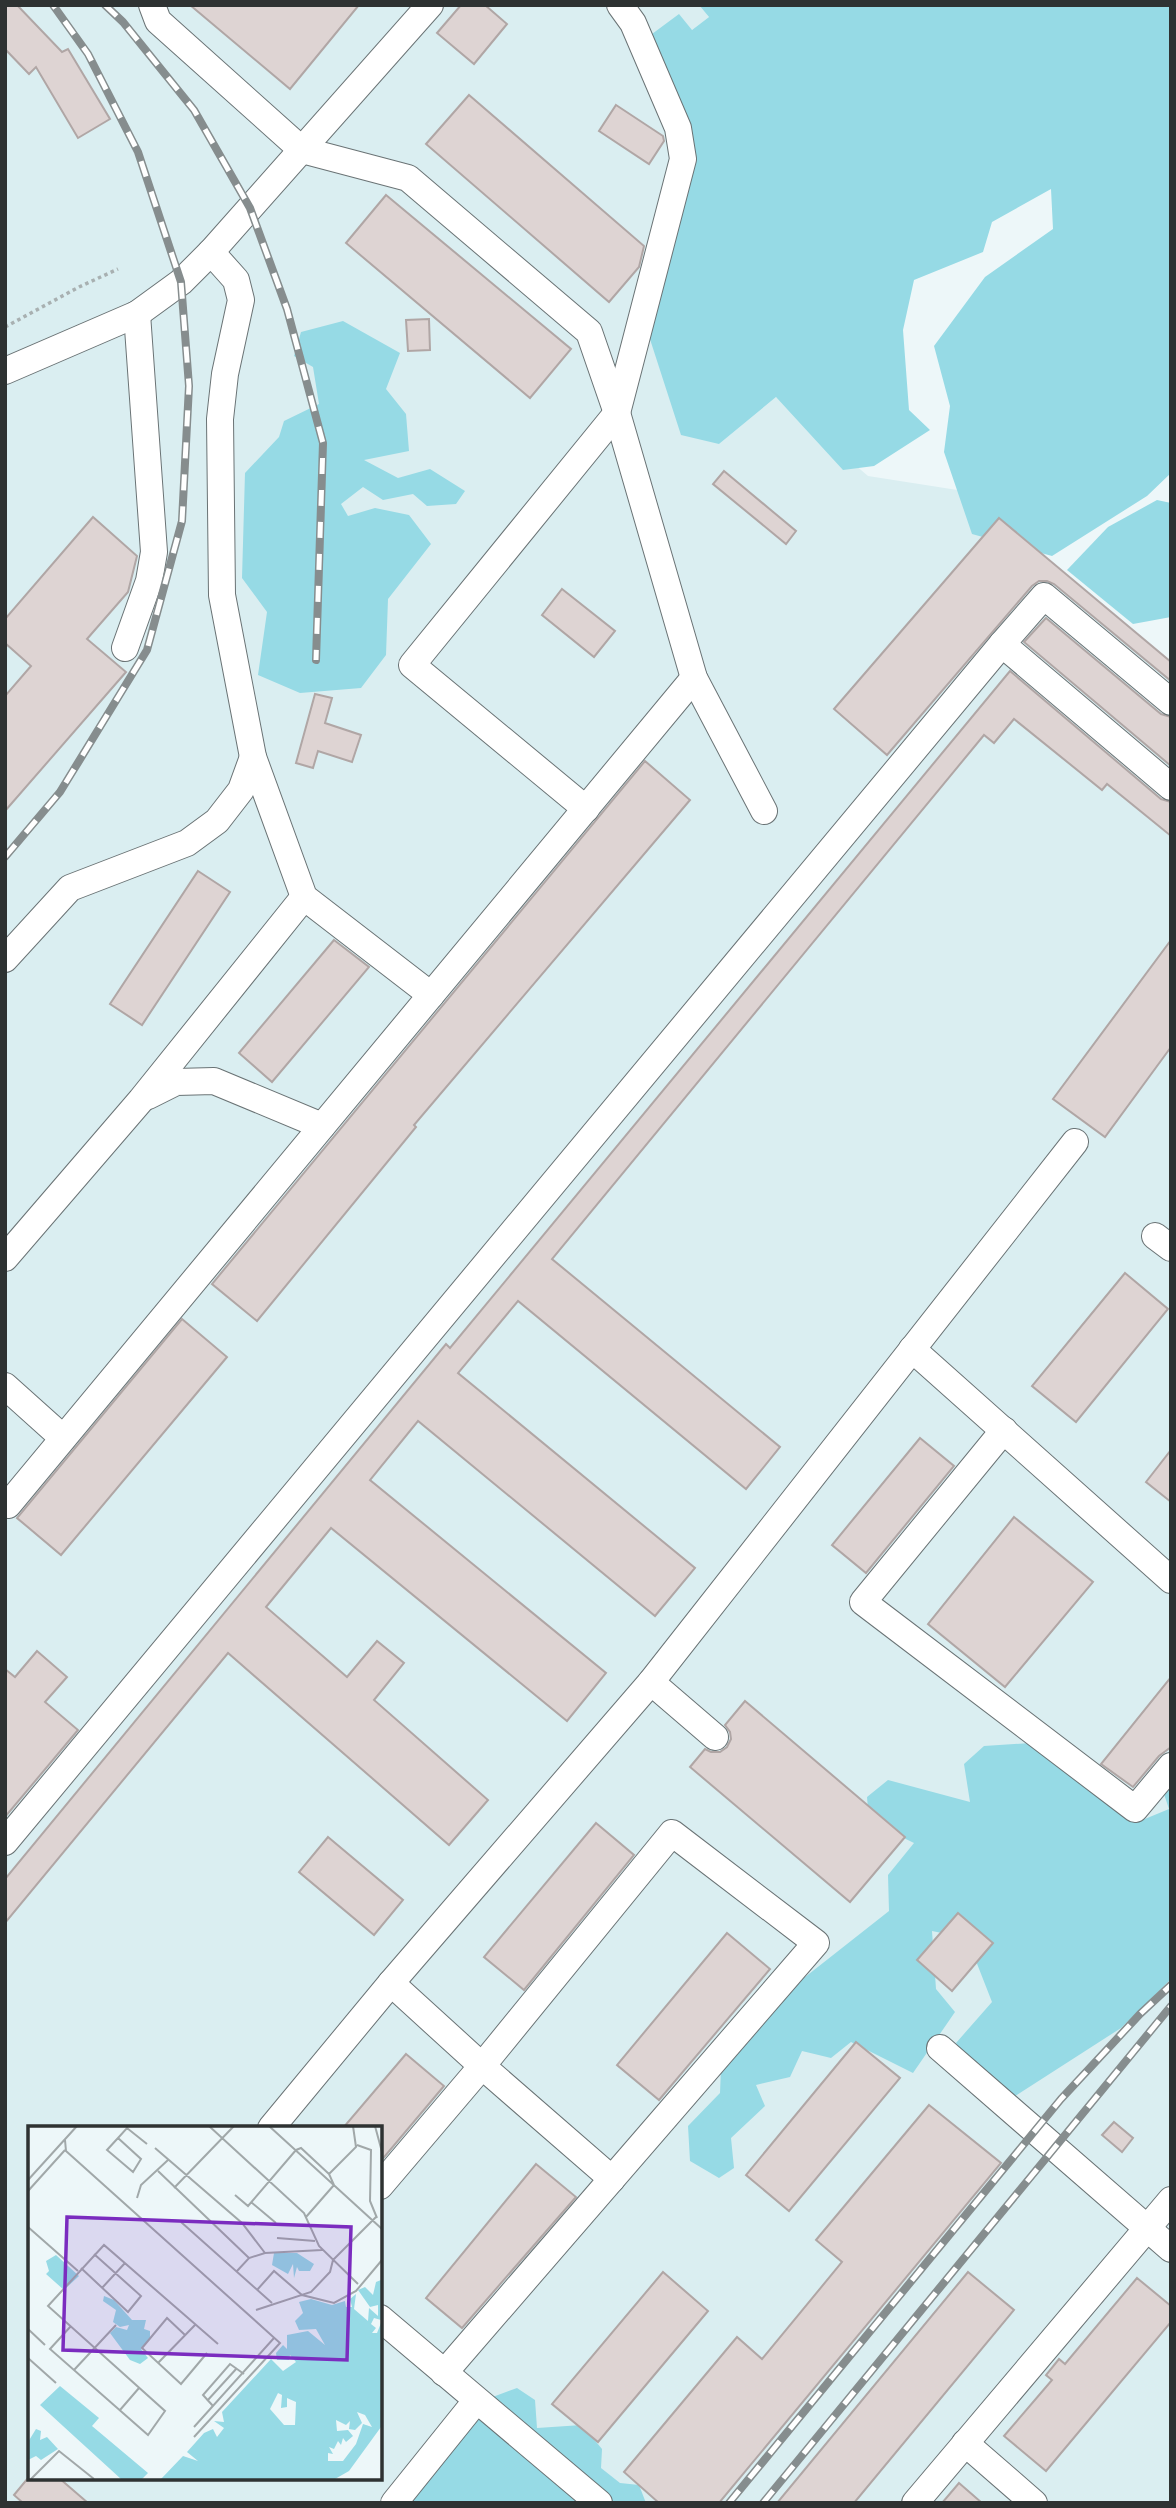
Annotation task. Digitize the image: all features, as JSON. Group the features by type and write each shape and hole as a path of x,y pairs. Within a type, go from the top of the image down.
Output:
{"street":[{"path":"152,5 158,21 302,150 408,178 589,332 617,413 694,678 764,811"},
{"path":"5,370 137,314 181,282 211,252 430,5"},
{"path":"586,809 412,665 617,413 683,159 678,128 633,23 620,5"},
{"path":"211,252 236,280 241,300 225,374 220,419 222,594 253,757 304,897 432,995"},
{"path":"125,648 149,581 154,552 137,314"},
{"path":"5,1842 1044,596 1171,702"},
{"path":"1002,644 1171,787"},
{"path":"8,1505 694,678"},
{"path":"5,959 70,888 187,843 217,821 241,790 253,757"},
{"path":"5,1258 141,1100 304,897"},
{"path":"141,1100 176,1082 214,1081 322,1126"},
{"path":"273,2126 391,1983 651,1682 1074,1142"},
{"path":"912,1349 1171,1580"},
{"path":"5,1386 63,1438"},
{"path":"1004,1430 863,1602 1135,1809 1171,1766"},
{"path":"651,1682 715,1737"},
{"path":"382,2184 672,1833 816,1943 444,2373"},
{"path":"391,1983 612,2179"},
{"path":"940,2048 1171,2249"},
{"path":"915,2503 1171,2200"},
{"path":"382,2320 599,2503"},
{"path":"394,2503 476,2401"},
{"path":"965,2443 1034,2503"}],"path":[{"path":"5,327 118,269"}],"shaded area":[{"path":"5,5 699,5 709,17 692,30 692,143 719,444 776,397 868,476 1002,497 1051,563 1171,662 1171,2503 5,2503"},
{"path":"699,5 1171,5 1171,473 1147,496 1052,556 972,534 944,452 950,406 934,346 985,277 1053,229 1051,189 992,222 983,252 914,280 903,330 909,410 930,430 874,466 843,470 776,397 719,444 681,435 648,333 692,143 652,34 679,14 692,30 709,17"},
{"path":"343,321 400,353 386,389 406,414 409,451 364,460 398,478 430,469 465,491 456,504 427,506 413,494 383,500 363,487 341,504 348,516 375,508 409,515 431,544 388,599 386,655 361,688 300,693 258,675 267,612 242,578 245,473 279,437 284,421 319,404 313,367 294,356 301,332"},
{"path":"1157,500 1171,503 1171,617 1133,624 1067,570 1108,527"},
{"path":"1045,1742 1106,1803 1140,1821 1169,1809 1161,1785 1171,1773 1171,1979 1121,2028 1012,2098 984,2090 956,2043 992,2002 974,1956 981,1941 932,1931 936,1989 955,2012 913,2073 851,2042 831,2058 802,2051 790,2077 756,2085 765,2106 731,2138 734,2168 719,2178 690,2161 688,2126 720,2093 721,2068 781,1996 889,1911 888,1875 914,1843 869,1821 867,1797 888,1780 970,1802 964,1764 984,1746"},
{"path":"517,2388 535,2400 537,2428 582,2425 602,2449 601,2468 620,2483 639,2485 646,2503 410,2503 490,2398"}],"building":[{"path":"5,5 17,5 62,52 68,49 110,119 78,138 36,67 29,74 5,49"},
{"path":"190,5 359,5 290,89"},
{"path":"461,5 485,5 507,24 474,64 437,33"},
{"path":"469,95 644,246 639,267 609,302 426,144"},
{"path":"616,105 663,136 664,141 649,164 599,131"},
{"path":"386,195 571,349 530,398 346,243"},
{"path":"429,319 430,350 408,351 406,320"},
{"path":"724,471 796,531 786,544 713,484"},
{"path":"93,517 137,556 128,592 87,639 126,672 5,811 5,696 31,666 5,643 5,619"},
{"path":"999,518 1171,662 1171,681 1054,584 1039,581 887,755 834,709"},
{"path":"562,589 615,631 594,657 542,615"},
{"path":"1046,618 1161,714 1171,717 1171,766 1024,642"},
{"path":"1010,671 1161,799 1171,802 1171,836 1107,784 1102,790 1014,719 994,743 984,735 552,1259 780,1447 746,1489 518,1301 458,1373 695,1568 655,1616 418,1421 370,1480 606,1673 567,1721 331,1528 266,1607 347,1677 377,1641 404,1663 374,1700 488,1800 449,1845 228,1653 5,1923 5,1879 446,1344 450,1348"},
{"path":"315,694 332,698 325,723 361,735 352,762 318,751 313,768 296,763"},
{"path":"645,761 690,800 414,1125 416,1127 257,1321 212,1284"},
{"path":"198,871 230,892 142,1025 110,1004"},
{"path":"334,940 369,967 272,1082 239,1053"},
{"path":"1171,940 1171,1047 1105,1137 1053,1099"},
{"path":"1125,1273 1168,1309 1076,1422 1032,1386"},
{"path":"182,1319 227,1357 61,1555 17,1518"},
{"path":"920,1438 954,1466 866,1573 832,1545"},
{"path":"1171,1450 1171,1502 1146,1482"},
{"path":"1014,1517 1093,1582 1005,1687 928,1624"},
{"path":"37,1651 67,1677 45,1702 78,1730 5,1817 5,1669 15,1677"},
{"path":"1171,1677 1171,1747 1159,1756 1133,1787 1101,1764"},
{"path":"745,1701 905,1837 850,1902 690,1767 705,1749 720,1752 727,1747 731,1739 725,1725"},
{"path":"596,1823 634,1855 524,1990 484,1957"},
{"path":"328,1837 403,1900 374,1935 299,1872"},
{"path":"958,1913 993,1943 952,1991 917,1960"},
{"path":"727,1933 770,1969 659,2100 617,2065"},
{"path":"856,2042 900,2078 789,2211 746,2175"},
{"path":"406,2054 444,2086 382,2160 382,2126 345,2126"},
{"path":"929,2105 1001,2163 719,2503 659,2503 624,2472 737,2337 762,2359 842,2262 816,2240"},
{"path":"1114,2122 1133,2138 1122,2152 1102,2135"},
{"path":"536,2164 576,2197 462,2328 426,2298"},
{"path":"663,2272 708,2311 598,2442 552,2404"},
{"path":"968,2272 1014,2310 854,2503 777,2503"},
{"path":"1137,2278 1171,2306 1171,2322 1046,2471 1004,2436 1052,2380 1046,2375 1059,2359 1065,2364"},
{"path":"28,2478 61,2480 88,2503 23,2503 14,2495"},
{"path":"959,2483 982,2503 942,2503"}],"railway":[{"path":"5,857 60,792 147,650 182,521 189,386 181,282 138,152 88,54 53,5"},
{"path":"105,5 123,22 194,110 250,208 287,309 323,443 316,660"},
{"path":"729,2503 1061,2099 1140,2014 1171,1985"},
{"path":"763,2503 1171,2006"}]}
